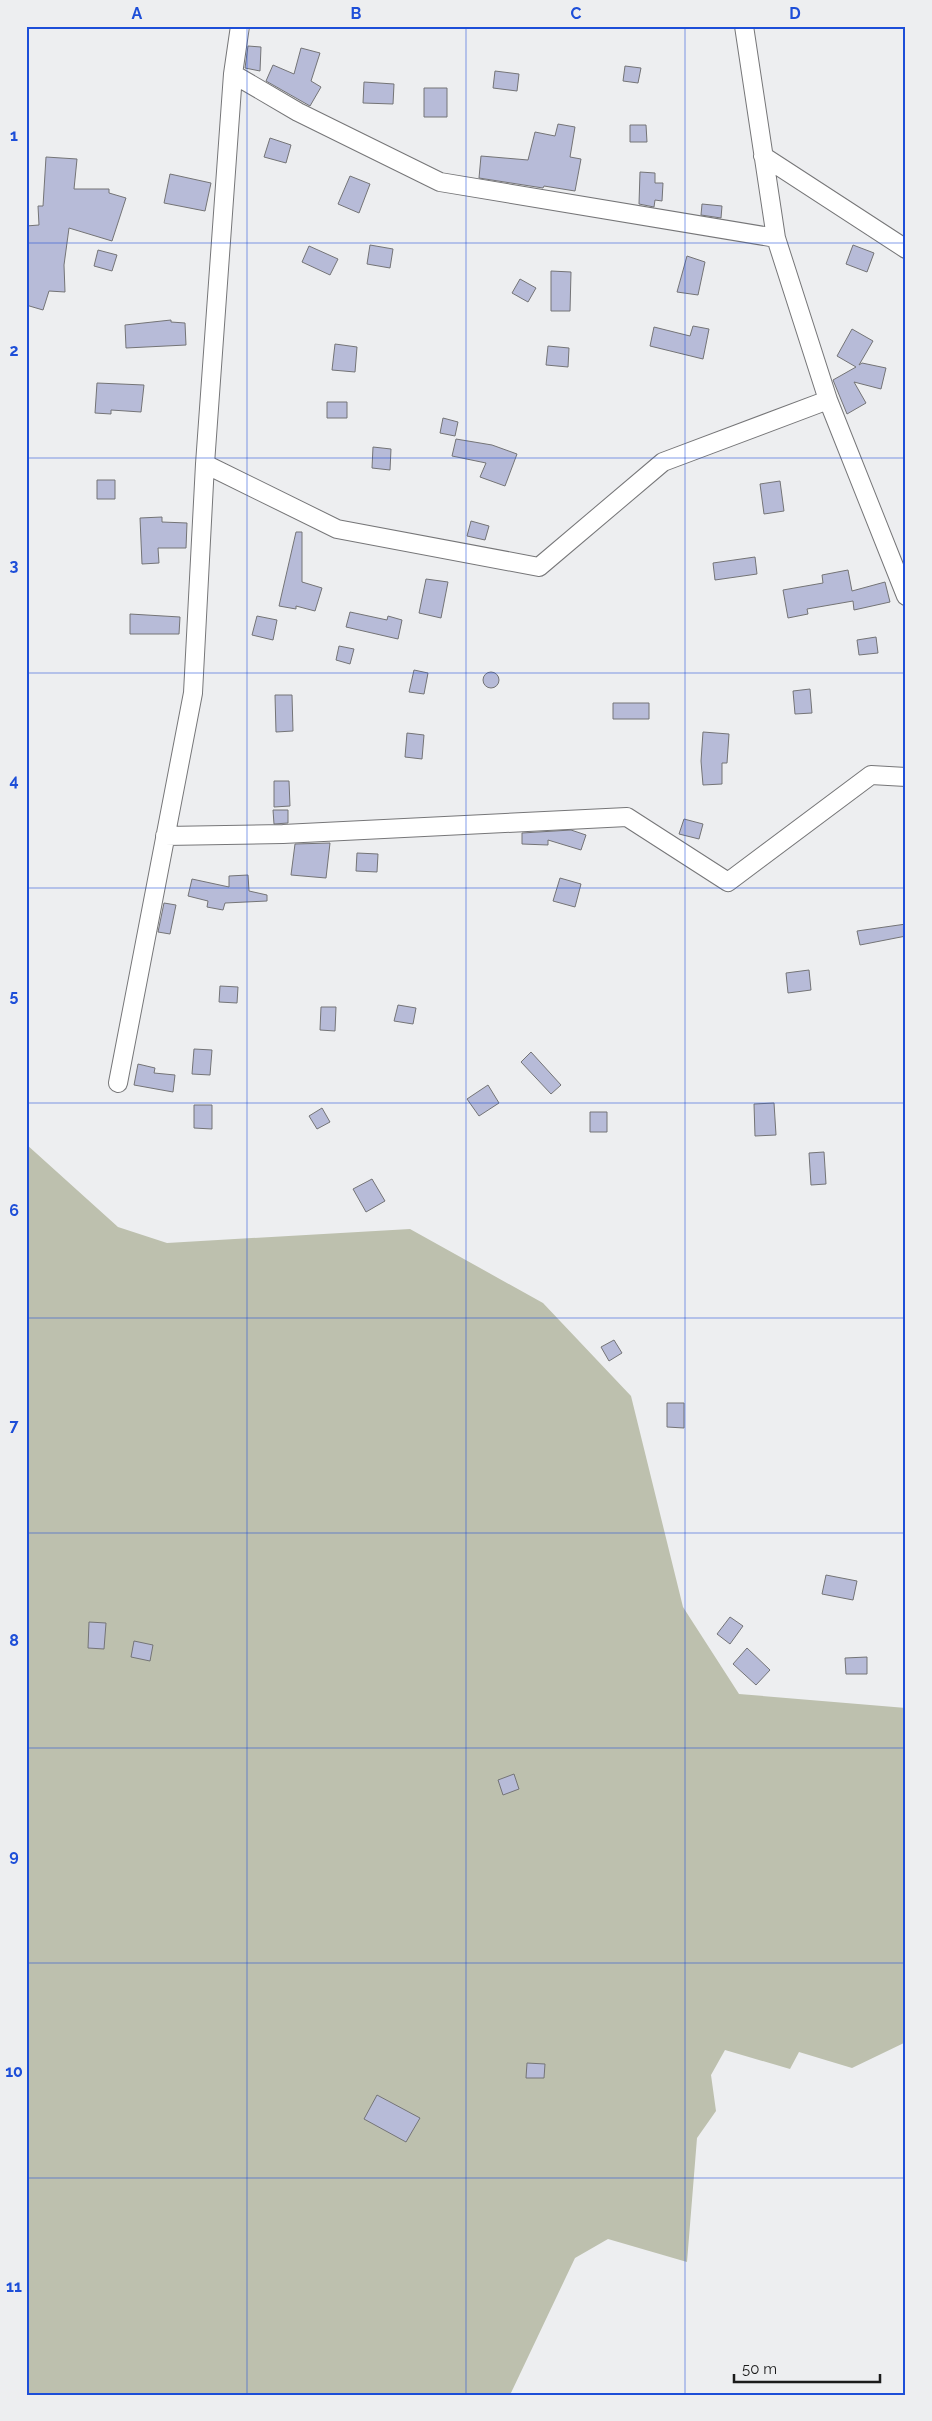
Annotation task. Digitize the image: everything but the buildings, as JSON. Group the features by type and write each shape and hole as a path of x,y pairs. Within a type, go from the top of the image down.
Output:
{"street":[{"path":"118,1082 193,693 204,464 233,74 240,26"},
{"path":"744,26 776,238 828,400 906,596"},
{"path":"233,74 298,112 440,182 776,238"},
{"path":"763,156 906,249"},
{"path":"204,464 337,529 539,567 663,462 828,400"},
{"path":"165,836 283,834 627,817 728,882 871,775 906,777"}],"green space":[{"path":"26,1144 118,1227 167,1243 410,1229 543,1303 631,1396 683,1607 739,1694 906,1708 906,2042 852,2068 799,2052 790,2069 725,2050 711,2075 716,2111 697,2138 687,2262 608,2239 575,2258 510,2395 26,2395"}]}
